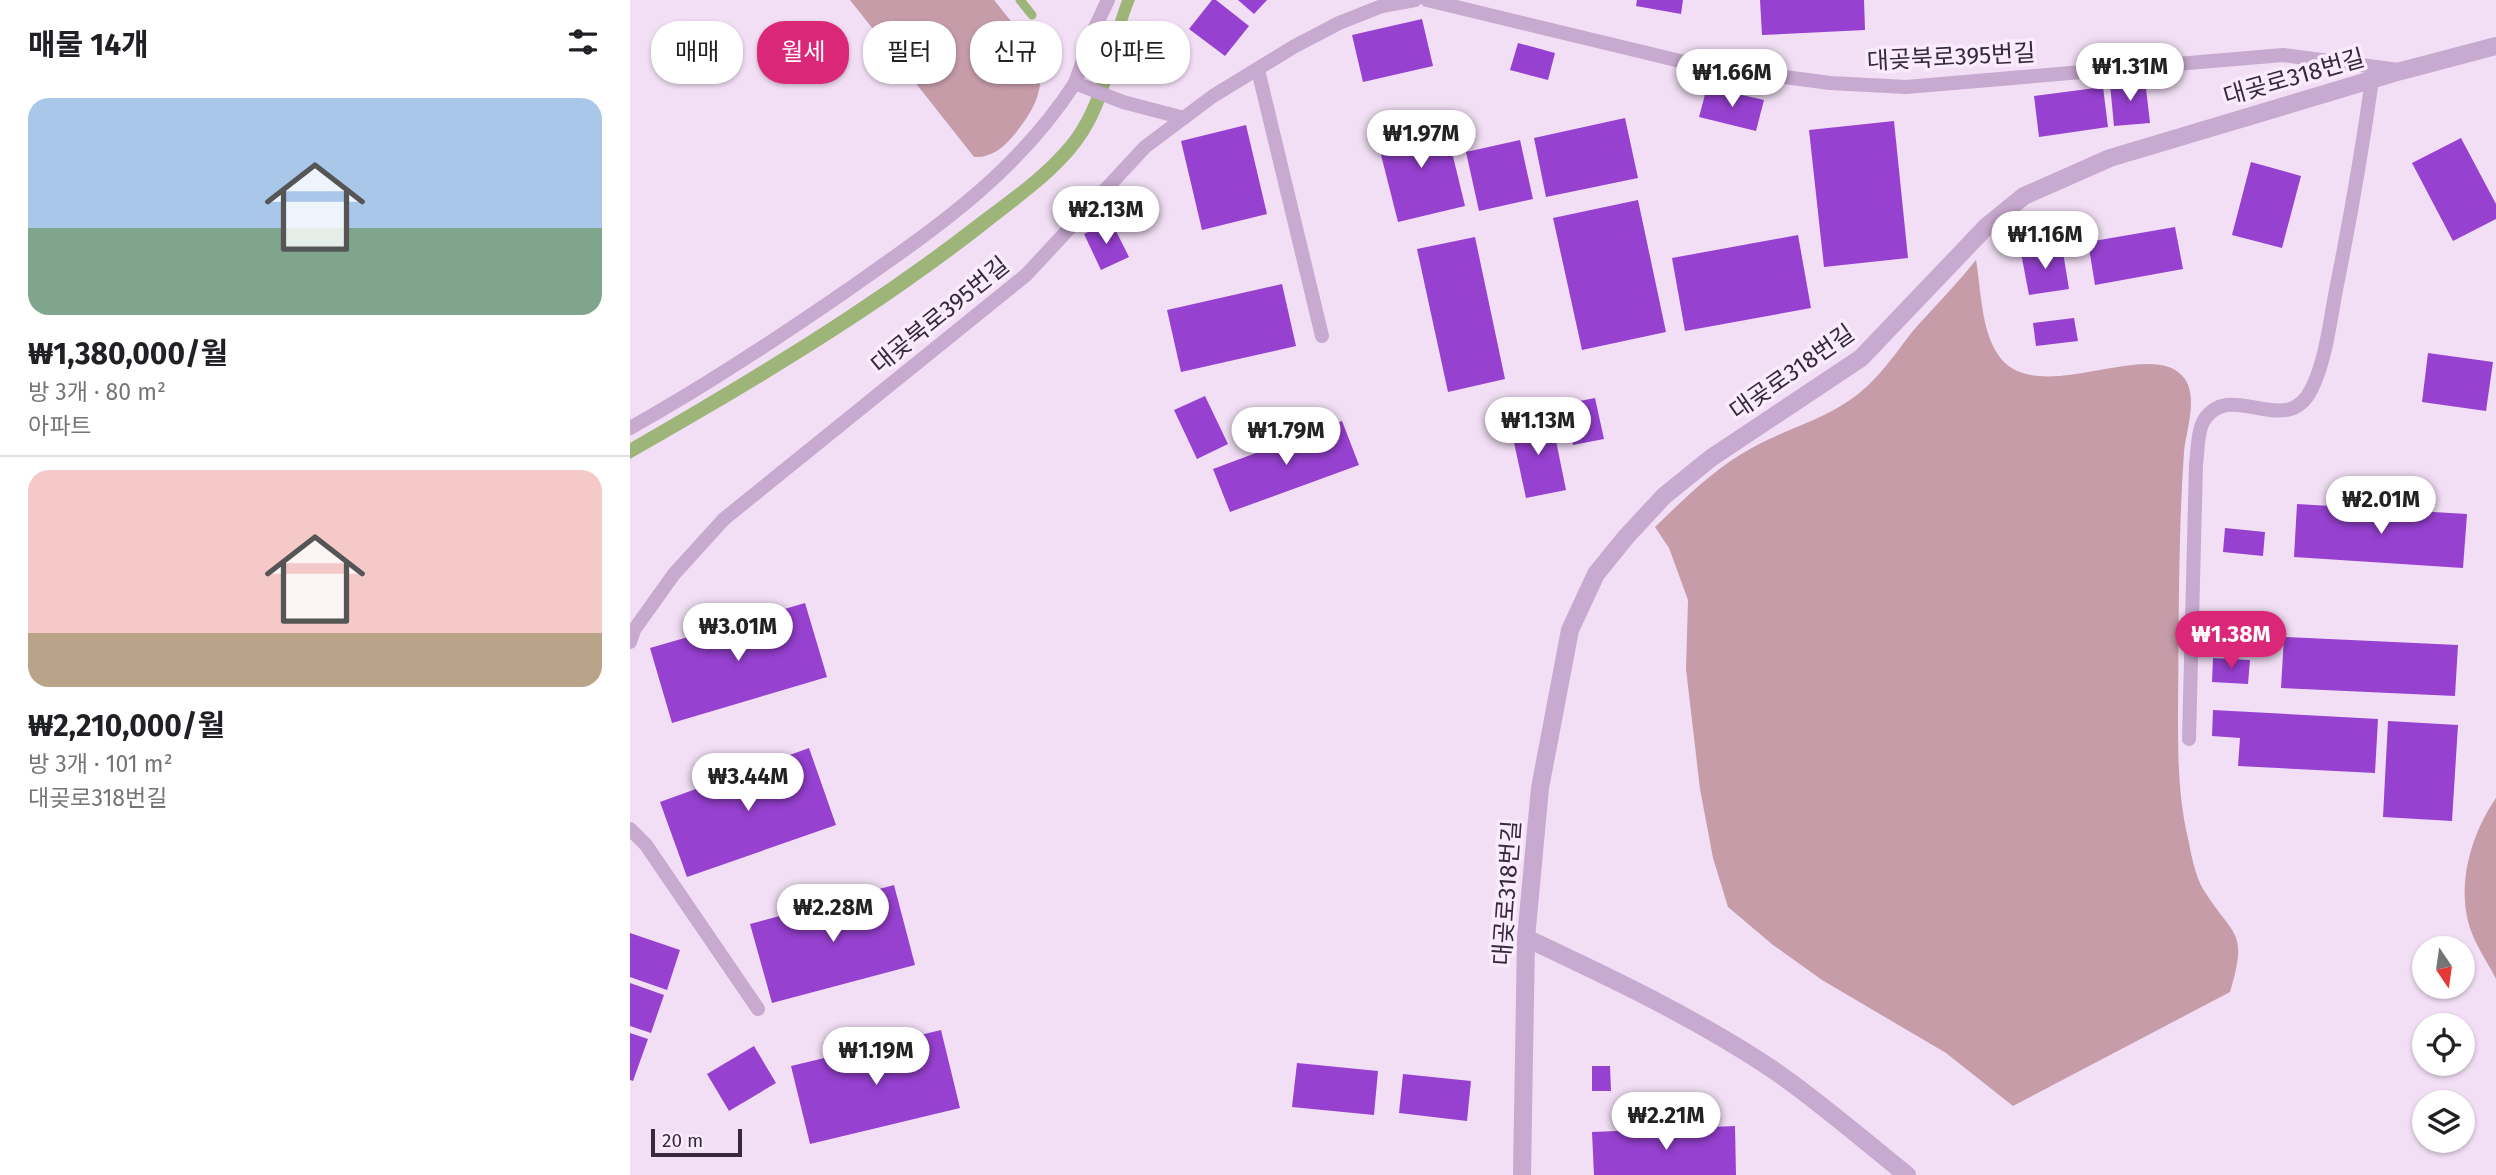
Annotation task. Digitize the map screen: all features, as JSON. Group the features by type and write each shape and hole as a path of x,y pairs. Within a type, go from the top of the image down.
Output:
{"street":[{"name":"대곶로318번길","path":"1522,1175 1526,938 1540,788 1570,630 1596,575 1664,496 1721,452 1861,358 1987,226 2024,196 2110,158 2401,71 2496,46"},
{"path":"1526,938 1665,1004 1704,1027 1773,1070 1907,1175"}],"lane":[{"path":"630,428 790,330 911,246 991,185 1081,85 1108,0"},
{"name":"대곶북로395번길","path":"630,642 634,630 674,574 724,519 1026,275 1145,147 1213,96 1339,23 1382,6 1415,0"},
{"name":"대곶북로395번길","path":"1427,0 1701,66 1830,83 1906,87 2283,55 2401,71"},
{"path":"1258,70 1322,336"},
{"path":"2189,739 2196,464 2202,424 2213,410 2229,404 2287,412 2303,404 2313,387 2341,265 2372,80"},
{"path":"1081,85 1124,102 1184,118"},
{"path":"630,829 646,845 758,1009"}],"shaded area":[{"path":"850,0 994,0 1011,21 970,21 970,84 1039,84 1038,96 1029,114 1006,144 986,156 974,157 916,84 956,84 956,21 867,21"},
{"path":"1122,0 1135,0 1128,21 1115,21"},
{"path":"1110,84 1088,135 1069,160 1034,193 953,255 818,348 630,459 630,443 851,308 1015,190 1040,169 1072,134 1095,86"},
{"path":"1976,260 1988,332 1997,353 2014,369 2037,376 2064,375 2147,364 2169,367 2185,379 2189,387 2191,405 2184,452 2180,549 2180,791 2198,877 2203,889 2230,926 2238,944 2236,971 2230,992 2013,1106 1946,1053 1822,980 1773,945 1728,907 1713,858 1700,789 1686,669 1688,600 1669,548 1655,527 1700,485 1737,457 1824,415 1857,395 1882,370"},
{"path":"2496,798 2496,979 2476,943 2465,905 2469,857 2487,812"}],"building":[{"path":"1212,0 1216,0 1249,26 1225,56 1190,28"},
{"path":"1238,0 1267,0 1254,14"},
{"path":"1637,0 1683,0 1681,14 1636,6"},
{"path":"1760,0 1864,0 1865,30 1762,35"},
{"path":"1422,19 1433,66 1363,82 1352,35"},
{"path":"1518,43 1555,53 1548,80 1510,70"},
{"path":"2145,80 2150,123 2114,126 2110,84"},
{"path":"1707,87 1764,100 1756,131 1699,117"},
{"path":"2103,87 2108,127 2039,137 2034,96"},
{"path":"1625,118 1638,178 1546,197 1534,138"},
{"path":"1444,119 1465,206 1398,222 1376,135"},
{"path":"1894,121 1908,258 1824,267 1809,130"},
{"path":"1246,125 1267,214 1202,230 1181,141"},
{"path":"2461,138 2496,204 2496,219 2453,241 2412,163"},
{"path":"1520,140 1533,199 1479,211 1466,152"},
{"path":"2251,162 2301,176 2282,248 2232,235"},
{"path":"1638,200 1666,332 1582,350 1553,218"},
{"path":"1111,221 1129,257 1101,270 1084,234"},
{"path":"2175,227 2183,269 2095,285 2088,242"},
{"path":"1798,235 1811,308 1685,331 1672,258"},
{"path":"1475,237 1505,379 1448,392 1417,249"},
{"path":"2062,246 2069,289 2029,295 2021,253"},
{"path":"1282,284 1296,346 1181,372 1167,310"},
{"path":"2074,318 2078,341 2036,346 2033,323"},
{"path":"2428,353 2493,362 2486,411 2422,402"},
{"path":"1205,396 1228,444 1197,459 1174,410"},
{"path":"1595,398 1604,439 1573,445 1564,404"},
{"path":"1551,416 1566,490 1526,498 1510,424"},
{"path":"1342,421 1359,465 1230,512 1213,469"},
{"path":"2297,504 2467,514 2463,568 2294,557"},
{"path":"2225,528 2265,532 2263,556 2223,552"},
{"path":"805,603 827,677 672,723 650,648"},
{"path":"2284,637 2458,645 2455,696 2281,688"},
{"path":"2213,658 2250,660 2248,684 2212,682"},
{"path":"2213,710 2378,719 2375,773 2238,766 2240,738 2212,736"},
{"path":"2388,721 2458,725 2452,821 2383,817"},
{"path":"809,748 836,825 687,877 660,802"},
{"path":"894,885 915,965 772,1003 750,924"},
{"path":"630,933 680,950 667,990 630,977"},
{"path":"630,983 664,995 651,1033 630,1026"},
{"path":"941,1030 960,1108 810,1144 791,1066"},
{"path":"630,1033 648,1039 633,1081 630,1080"},
{"path":"754,1046 776,1083 729,1111 707,1074"},
{"path":"1297,1063 1378,1071 1374,1115 1292,1107"},
{"path":"1592,1066 1610,1066 1611,1091 1592,1091"},
{"path":"1403,1074 1471,1081 1467,1121 1399,1113"},
{"path":"1735,1126 1736,1175 1594,1175 1592,1132"}],"waterway":[{"path":"1020,0 1032,15"}]}
